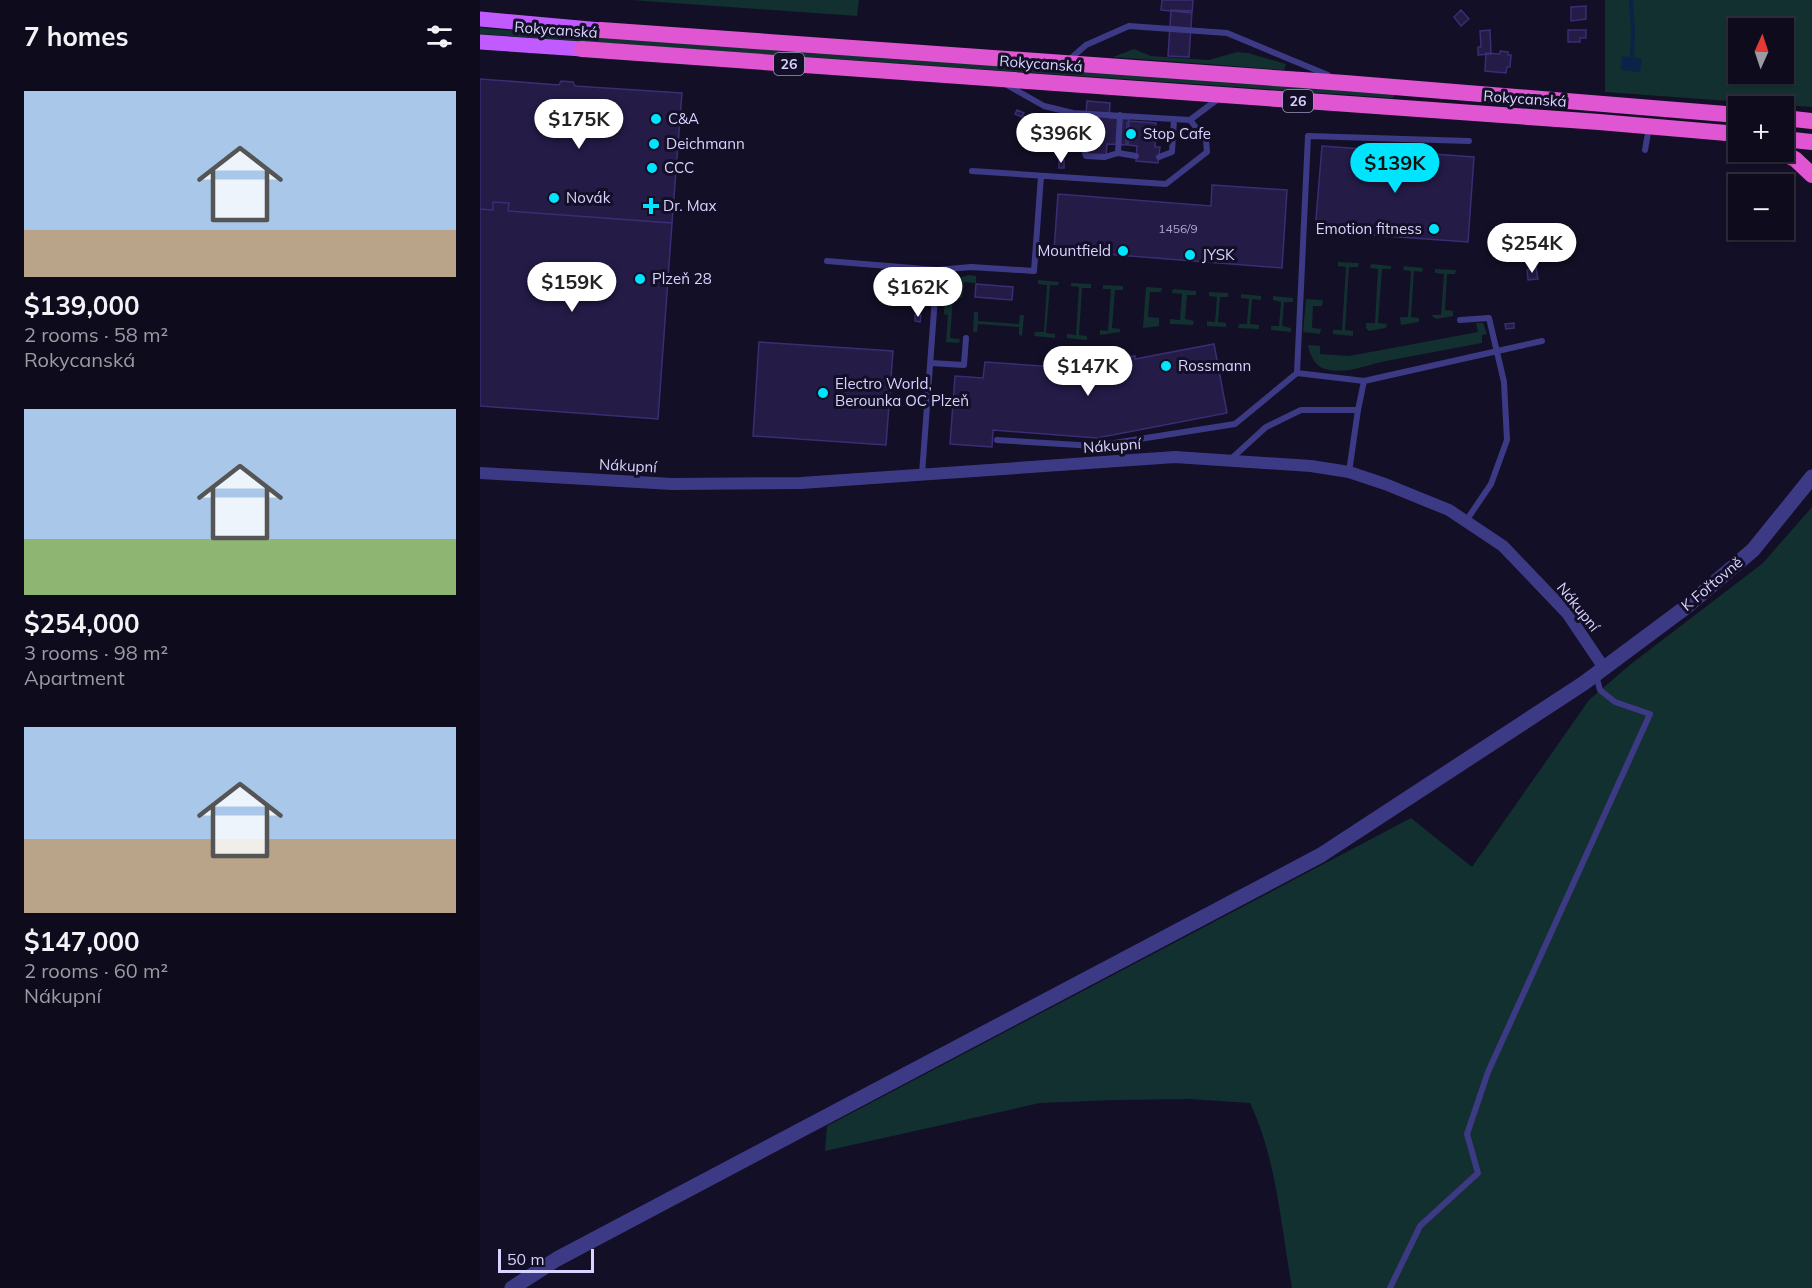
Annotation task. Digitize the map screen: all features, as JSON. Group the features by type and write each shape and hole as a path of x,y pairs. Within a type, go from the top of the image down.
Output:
{"highway":[{"name":"Rokycanská","path":"601,30 1346,83 1595,96 1728,114"},
{"name":"Rokycanská","path":"582,50 1649,126"},
{"path":"1794,119 1812,121"},
{"name":"26","path":"1649,126 1728,134"},
{"path":"1794,140 1812,142"},
{"path":"1794,159 1812,175"}],"main road":[{"name":"Rokycanská","path":"480,19 601,30"},
{"name":"Rokycanská","path":"480,42 582,50"}],"street":[{"name":"Nákupní","path":"480,473 672,484 801,483 1175,457 1311,466 1349,472 1449,510 1503,546 1567,614 1600,671"},
{"name":"K Fořtovně","path":"512,1288 557,1259 1321,855 1600,671 1686,607 1753,550 1812,477"}],"lane":[{"path":"1066,63 1086,45 1129,26 1227,33 1346,83"},
{"path":"996,79 1044,106 1073,113 1190,120 1223,95"},
{"path":"1073,113 1086,156 1105,158 1118,153 1136,156"},
{"path":"1118,153 1120,116"},
{"path":"1159,157 1172,152 1174,119"},
{"path":"972,171 1166,184 1207,152 1206,140 1190,120"},
{"path":"1645,150 1649,126"},
{"path":"1297,373 1308,136 1469,141"},
{"path":"827,261 937,270 971,267 1034,271 1041,176"},
{"path":"922,474 937,270"},
{"path":"1460,321 1489,318 1504,382 1507,440 1491,484 1466,521"},
{"path":"931,363 964,365 966,338"},
{"path":"997,440 1095,446 1235,424 1297,373 1364,381 1542,341"},
{"path":"1349,472 1364,381"},
{"path":"1229,461 1266,427 1301,410 1358,410"},
{"path":"1390,1288 1420,1226 1478,1173 1467,1134 1488,1072 1650,714 1615,702 1600,690 1600,671"}],"green space":[{"path":"631,0 859,0 857,16"},
{"path":"1605,0 1812,0 1812,107 1794,106 1794,96 1728,96 1728,101 1605,92"},
{"path":"480,28 1371,91 1392,93 1395,96 1392,98 480,34"},
{"path":"1134,49 1151,56 1209,60 1237,52 1248,53 1286,64 1284,70 1113,57"},
{"path":"1338,262 1359,263 1358,267 1349,267 1345,330 1353,331 1353,336 1333,334 1333,330 1342,330 1346,267 1338,266"},
{"path":"1371,264 1391,266 1391,269 1382,269 1378,323 1387,324 1386,328 1369,331 1366,323 1375,323 1378,269 1370,268"},
{"path":"1404,266 1423,268 1422,272 1414,271 1411,317 1419,318 1419,322 1401,325 1400,317 1408,317 1411,271 1403,270"},
{"path":"1435,269 1456,270 1455,274 1447,274 1445,310 1453,311 1453,316 1436,319 1432,315 1441,315 1444,274 1435,273"},
{"path":"969,275 976,276 976,283 964,282 962,298 953,298 950,338 960,339 959,343 946,342 948,315 944,314 947,294 956,280"},
{"path":"1038,280 1059,282 1058,285 1050,285 1046,333 1055,334 1055,338 1034,336 1035,332 1044,332 1047,285 1038,284"},
{"path":"1071,283 1091,284 1091,288 1082,288 1079,335 1087,336 1087,340 1067,338 1067,334 1076,335 1079,287 1071,286"},
{"path":"1103,285 1123,286 1123,290 1115,290 1112,328 1120,329 1120,332 1100,335 1100,330 1108,331 1111,289 1103,289"},
{"path":"1146,287 1162,288 1161,292 1150,292 1148,317 1159,318 1159,326 1143,328"},
{"path":"1173,289 1196,291 1196,295 1187,295 1185,319 1194,321 1193,325 1170,324 1170,319 1180,320 1182,294 1172,293"},
{"path":"1209,292 1228,293 1228,297 1220,297 1218,322 1226,323 1226,327 1207,326 1207,321 1215,322 1217,297 1209,296"},
{"path":"1241,294 1261,296 1261,300 1252,299 1250,324 1259,325 1259,329 1238,328 1239,324 1247,324 1249,299 1241,298"},
{"path":"1273,296 1293,298 1293,302 1284,302 1282,326 1291,328 1291,332 1271,330 1271,326 1279,326 1281,302 1273,300"},
{"path":"1306,299 1323,300 1322,306 1313,306 1312,328 1321,329 1320,334 1303,332"},
{"path":"974,312 978,312 978,321 1019,324 1020,315 1024,315 1022,336 1019,335 1019,327 978,324 977,332 973,332"},
{"path":"1476,323 1483,323 1487,334 1482,335 1482,343 1354,369 1338,371 1322,368 1313,358 1308,345 1320,346 1320,354 1349,356 1478,332"},
{"path":"1812,507 1812,1288 1292,1288 1272,1170 1250,1103 1190,1099 1040,1103 825,1151 827,1126 1411,818 1472,867 1589,700 1631,664 1763,563"}],"water":[{"path":"1622,56 1642,59 1640,72 1621,70"}],"building":[{"path":"1162,0 1193,0 1192,13 1161,10"},
{"path":"1586,6 1586,19 1571,21 1571,7"},
{"path":"1171,10 1192,11 1189,57 1168,56"},
{"path":"1461,10 1469,19 1461,26 1454,17"},
{"path":"1490,30 1491,54 1478,55 1478,47 1481,47 1480,31"},
{"path":"1568,30 1586,30 1586,38 1580,38 1580,42 1568,42"},
{"path":"1500,51 1511,55 1510,67 1507,67 1506,73 1485,71 1486,53 1500,54"},
{"path":"480,79 559,85 561,81 573,82 575,86 682,93 672,223 508,211 509,203 493,202 493,210 480,209"},
{"path":"1087,101 1110,103 1109,118 1129,119 1128,145 1107,144 1106,156 1083,155"},
{"path":"1017,110 1024,113 1022,117 1015,114"},
{"path":"1129,121 1156,123 1155,147 1160,147 1158,163 1136,161 1137,146 1126,143"},
{"path":"1322,146 1474,157 1468,242 1315,231"},
{"path":"1059,159 1064,160 1064,168 1059,168"},
{"path":"1212,185 1287,190 1282,268 1054,250 1058,194 1211,206"},
{"path":"493,202 509,203 508,211 672,223 658,419 480,406 480,209 493,210"},
{"path":"1512,246 1512,255 1497,256 1496,247"},
{"path":"1536,268 1538,279 1528,280 1527,270"},
{"path":"976,284 1013,287 1012,300 975,297"},
{"path":"915,315 921,315 920,322 915,321"},
{"path":"1514,323 1514,328 1506,329 1505,324"},
{"name":"Electro World, Berounka OC Plzeň","path":"759,342 893,351 886,445 753,436"},
{"path":"1214,344 1227,413 1097,438 993,430 992,447 950,444 955,376 983,378 985,362 1084,369 1117,363 1117,359 1135,356 1135,359"}],"waterway":[{"path":"1631,0 1632,57"}],"place":[{"name":"C&A","path":"656,119"},
{"name":"Stop Cafe","path":"1131,134"},
{"name":"Deichmann","path":"654,144"},
{"name":"CCC","path":"652,168"},
{"name":"Novák","path":"554,198"},
{"name":"Dr. Max","path":"651,206"},
{"name":"Emotion fitness","path":"1434,229"},
{"name":"Mountfield","path":"1123,251"},
{"name":"JYSK","path":"1190,255"},
{"name":"Plzeň 28","path":"640,279"},
{"name":"Rossmann","path":"1166,366"},
{"name":"Electro World, Berounka OC Plzeň","path":"823,393"}]}
